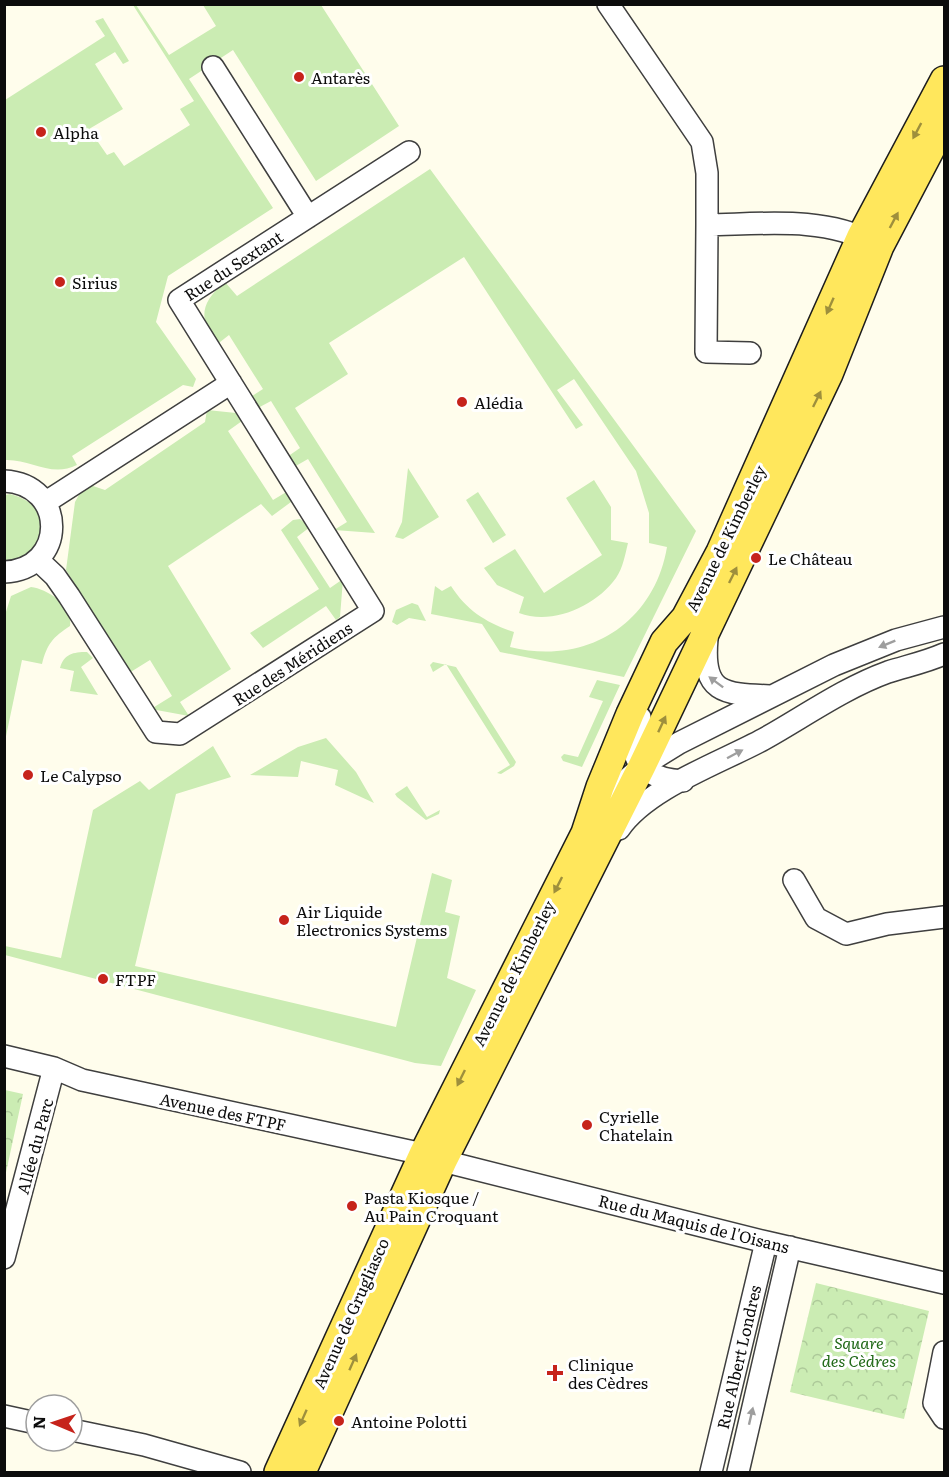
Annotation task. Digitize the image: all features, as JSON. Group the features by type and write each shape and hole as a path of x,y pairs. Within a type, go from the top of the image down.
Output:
{"main road":[{"name":"Avenue de Kimberley","path":"433,1158 522,1002 642,766 742,507 945,80"},
{"name":"Avenue de Kimberley","path":"870,241 945,124"},
{"name":"Avenue de Kimberley","path":"433,1158 585,833 625,723 664,642 696,623"},
{"name":"Avenue de Grugliasco","path":"278,1473 433,1158"},
{"name":"Avenue de Grugliasco","path":"302,1473 433,1158"}],"street":[{"path":"608,4 702,142 707,173 706,352 750,352"},
{"path":"213,67 308,217"},
{"name":"Rue du Sextant","path":"231,383 179,300 408,152"},
{"path":"707,225 814,224 870,241"},
{"path":"46,502 231,383"},
{"name":"Rue des Méridiens","path":"38,560 55,576 69,596 156,732 180,734 373,611 231,383"},
{"path":"4,481 27,485 46,502 52,522 52,534 47,548 38,560 19,571 5,574"},
{"path":"696,623 708,678 717,686 740,695 771,696"},
{"path":"585,833 616,789 642,766 771,696 834,666 885,645 944,627"},
{"path":"522,1002 566,941 617,832 630,813 656,794 842,693 888,673 939,658"},
{"path":"642,766 668,780 683,781"},
{"path":"794,880 816,918 846,934 887,924 945,917"},
{"name":"Avenue des FTPF","path":"4,1056 54,1068 82,1080 433,1158"},
{"name":"Allée du Parc","path":"4,1258 54,1068"},
{"name":"Rue du Maquis de l'Oisans","path":"433,1158 766,1242 945,1283"},
{"name":"Rue Albert Londres","path":"711,1473 766,1242"},
{"name":"Rue Albert Londres","path":"738,1473 790,1247"},
{"path":"945,1352 934,1403 945,1418"},
{"path":"4,1416 24,1420"},
{"path":"84,1432 144,1445 240,1473"}],"green space":[{"path":"133,5 136,5 169,55 216,26 203,5 321,5 399,126 316,181 233,50 189,79 273,208 168,276 156,322 196,379 193,387 183,385 72,456 77,465 58,470 5,460 5,100 105,36 95,21 103,18 129,61 123,64 115,52 95,64 123,109 89,129 107,155 114,152 124,166 190,125 180,109 194,101"},
{"path":"430,169 696,531 624,677 500,652 482,624 431,614 435,586 442,591 451,586 478,615 514,632 510,647 538,651 565,650 590,644 612,633 632,617 648,598 660,574 667,547 649,543 649,513 636,471 574,379 557,390 583,425 576,429 464,257 329,343 348,374 295,408 375,533 334,530 347,522 308,459 294,467 287,457 300,448 271,401 256,409 249,398 263,389 229,335 215,346 206,327 207,304 225,282 237,296"},
{"path":"207,410 236,413 242,421 228,431 273,500 288,491 291,502 272,516 261,504 168,566 231,669 180,702 189,716 151,709 172,696 150,660 129,673 66,570 75,502 80,493 90,485 105,490 205,422"},
{"path":"408,468 439,517 403,539 395,537 402,522"},
{"path":"594,480 611,507 611,540 628,543 624,561 616,578 597,597 572,611 545,617 519,613 524,597 497,585 484,568 515,549 544,593 602,555 566,498"},
{"path":"478,492 506,535 493,543 466,500"},
{"path":"10,494 22,498 37,510 42,526 37,545 31,556 5,563 5,495"},
{"path":"300,519 310,527 297,537 330,588 343,579 340,617 336,620 326,606 263,648 250,633 319,589 281,530 293,520"},
{"path":"31,587 45,591 63,605 68,612 70,626 51,642 42,664 22,660 5,741 5,615 11,596"},
{"path":"412,603 418,605 426,621 409,618 397,625 392,622 396,610"},
{"path":"87,652 93,658 81,667 98,695 70,691 74,671 60,668 70,655"},
{"path":"433,662 445,665 433,672 430,665"},
{"path":"447,665 456,667 516,762 514,766 501,774 497,773 510,765"},
{"path":"597,680 620,685 582,767 563,761 561,757 564,754 578,757 603,701 589,697"},
{"path":"326,738 356,772 374,803 335,785 338,770 301,761 298,777 250,775 298,747"},
{"path":"213,746 231,777 176,794 135,966 396,1027 432,873 452,880 445,912 460,916 447,978 476,990 441,1066 415,1063 5,955 5,946 61,958 93,810 140,781 149,790"},
{"path":"407,786 427,817 440,810 439,814 426,820 397,797 395,794"},
{"path":"4,1090 23,1094 5,1177"},
{"name":"Square des Cèdres","path":"816,1283 929,1311 904,1419 790,1392"}],"place":[{"name":"Antarès","path":"299,77"},
{"name":"Alpha","path":"41,132"},
{"name":"Sirius","path":"60,282"},
{"name":"Alédia","path":"462,402"},
{"name":"Le Château","path":"756,558"},
{"name":"Le Calypso","path":"28,775"},
{"name":"Air Liquide Electronics Systems","path":"284,920"},
{"name":"FTPF","path":"103,979"},
{"name":"Cyrielle Chatelain","path":"587,1125"},
{"name":"Pasta Kiosque / Au Pain Croquant","path":"352,1206"},
{"name":"Clinique des Cèdres","path":"555,1373"},
{"name":"Antoine Polotti","path":"339,1421"}]}
